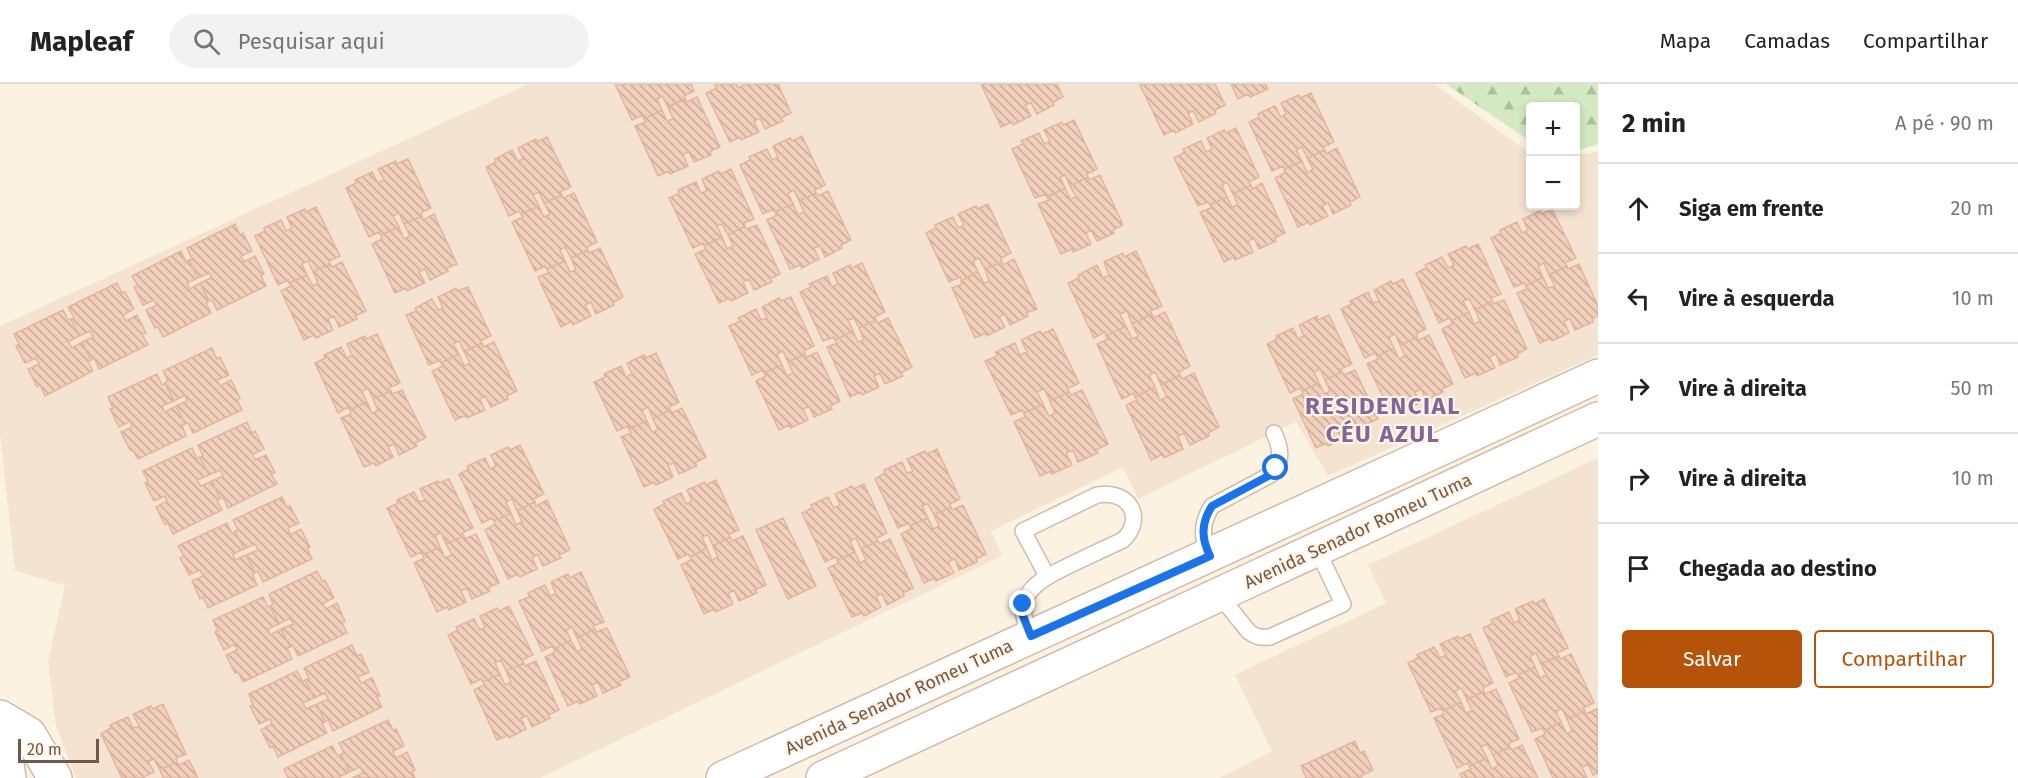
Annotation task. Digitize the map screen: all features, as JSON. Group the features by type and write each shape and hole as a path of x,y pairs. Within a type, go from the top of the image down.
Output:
{"street":[{"name":"Avenida Senador Romeu Tuma","path":"723,778 1598,376"},
{"name":"Avenida Senador Romeu Tuma","path":"823,778 1598,419"},
{"path":"9,778 0,717 29,734 55,778"}],"lane":[{"path":"1210,556 1203,537 1206,515 1212,506 1272,474 1281,452 1274,433"},
{"path":"1031,636 1023,616 1023,604 1032,587 1047,576 1122,540 1129,534 1133,526 1131,508 1126,500 1117,494 1097,495 1023,531 1047,576"},
{"path":"1219,595 1249,632 1262,638 1270,637 1343,604 1317,549"}],"shaded area":[{"path":"528,84 1434,84 1526,150 1526,210 1580,210 1580,155 1598,151 1598,355 1328,476 1296,422 1138,499 1123,467 991,531 1002,556 540,778 76,778 56,726 48,662 65,585 15,571 0,434 0,326"},
{"path":"1598,458 1598,778 1219,778 1272,751 1235,675 1386,603 1368,565"}],"green space":[{"path":"1446,84 1598,84 1598,144 1580,150 1580,102 1526,102 1526,138"}],"building":[{"path":"615,84 691,84 694,91 684,96 685,99 668,107 662,96 657,99 662,110 644,119 643,115 632,120"},
{"path":"717,84 736,84 738,88 744,84 778,84 791,113 781,118 783,121 765,129 760,118 754,121 759,132 730,142 706,93 717,88 715,85"},
{"path":"981,84 1057,84 1063,97 1037,114 1031,103 1025,105 1031,116 1013,125 1012,122 1001,127"},
{"path":"1215,84 1225,105 1199,122 1193,111 1188,113 1193,124 1175,133 1174,130 1164,135 1140,85"},
{"path":"1231,84 1265,84 1268,89 1250,97 1248,94 1238,99"},
{"path":"1311,93 1334,142 1323,147 1325,150 1307,158 1302,147 1296,150 1302,161 1284,169 1283,166 1272,171 1249,122 1259,117 1258,114 1275,106 1281,117 1286,114 1281,103 1299,95 1300,98"},
{"path":"697,97 720,147 710,151 711,155 694,162 689,152 683,154 688,166 670,174 669,171 658,176 635,126 646,122 644,119 662,110 667,121 673,119 668,107 685,99 687,102"},
{"path":"1074,120 1097,169 1087,174 1088,177 1070,186 1065,175 1060,177 1065,188 1047,197 1046,194 1035,198 1012,149 1023,144 1021,141 1039,133 1044,144 1050,141 1044,130 1062,122 1063,125"},
{"path":"1236,128 1259,177 1249,182 1251,185 1233,194 1227,182 1222,185 1227,197 1210,205 1208,202 1198,206 1174,158 1185,152 1183,149 1201,141 1206,152 1212,149 1207,138 1224,130 1226,133"},
{"path":"802,136 825,185 815,190 816,193 799,201 794,190 788,193 793,204 775,212 774,209 763,214 740,165 750,160 749,157 767,149 772,160 778,157 773,146 790,138 792,141"},
{"path":"547,137 571,187 560,192 562,195 544,203 539,192 533,195 539,206 521,214 519,211 509,216 486,167 512,150 518,161 523,159 518,148 536,139 537,142"},
{"path":"1337,148 1360,197 1350,202 1351,205 1333,214 1328,203 1322,206 1328,216 1310,225 1309,222 1298,227 1275,178 1285,173 1284,169 1302,161 1307,173 1313,169 1307,158 1325,150 1326,154"},
{"path":"408,159 431,208 421,213 422,216 404,224 399,213 393,216 399,227 381,235 379,232 369,237 346,188 356,183 355,180 372,172 378,183 384,180 378,169 396,161 397,164"},
{"path":"731,169 754,219 744,223 745,226 728,235 722,224 717,226 722,237 704,246 703,243 693,248 669,198 680,193 678,190 696,182 701,193 707,191 702,179 719,171 721,174"},
{"path":"1100,175 1123,225 1113,230 1114,233 1097,241 1091,230 1086,233 1091,244 1073,252 1072,249 1061,254 1038,204 1049,200 1047,197 1065,188 1070,199 1076,197 1070,186 1088,177 1089,180"},
{"path":"1262,183 1285,233 1275,238 1276,241 1259,249 1254,238 1248,241 1253,252 1224,262 1200,212 1211,208 1210,205 1227,197 1232,207 1238,205 1233,194 1251,185 1252,189"},
{"path":"828,191 851,240 825,257 820,246 814,248 819,259 802,268 800,265 790,269 767,220 777,215 775,212 793,204 798,215 804,212 799,201 816,193 818,196"},
{"path":"574,193 597,242 587,247 588,250 571,258 565,247 560,250 565,261 547,269 545,266 535,271 512,222 523,217 521,214 539,206 544,217 550,214 544,203 562,195 563,198"},
{"path":"988,204 1011,253 1001,258 1002,262 985,269 979,258 973,261 978,272 961,281 960,277 949,282 926,233 936,228 935,225 953,217 958,228 964,225 958,214 976,206 977,209"},
{"path":"316,207 340,256 313,272 308,261 302,264 307,275 278,285 255,236 265,231 264,228 281,220 286,231 292,228 287,217"},
{"path":"1552,210 1576,258 1565,263 1567,266 1549,275 1544,263 1538,266 1543,277 1526,286 1524,283 1514,287 1491,238 1501,233 1500,230 1517,222 1522,233 1528,230 1523,219 1540,211 1542,214"},
{"path":"434,214 457,264 430,280 425,269 419,272 425,283 407,291 406,288 395,293 372,244 382,239 381,235 399,227 404,239 410,236 404,224 422,216 423,220"},
{"path":"235,224 240,235 243,233 252,251 241,256 244,262 255,256 264,274 261,276 266,286 217,310 212,300 209,301 200,283 211,278 209,273 198,278 189,260 192,259 187,248"},
{"path":"757,225 780,274 770,279 772,282 754,290 749,279 743,282 748,293 731,301 729,298 719,303 695,254 706,249 704,246 722,237 727,249 733,246 728,235 745,226 747,229"},
{"path":"1478,244 1501,294 1491,298 1492,301 1475,310 1469,299 1463,301 1469,312 1451,321 1450,318 1439,323 1416,273 1426,268 1425,265 1442,257 1448,268 1454,265 1448,254 1466,246 1468,249"},
{"path":"600,248 623,297 613,303 614,305 596,314 591,302 585,305 591,316 573,325 572,321 561,327 538,277 548,273 547,269 565,261 570,272 576,270 571,258 588,250 589,253"},
{"path":"181,251 186,262 189,260 198,278 187,283 190,289 200,283 209,301 206,303 211,313 163,337 158,327 155,328 146,310 157,305 154,300 143,305 134,287 138,286 132,276"},
{"path":"1136,251 1162,306 1150,311 1152,314 1132,324 1127,311 1120,314 1126,326 1106,336 1105,332 1094,338 1068,283 1097,265 1103,278 1109,275 1104,262 1123,253 1124,257"},
{"path":"1014,259 1037,309 1026,313 1028,316 1010,325 1005,314 999,317 1005,327 987,336 986,333 975,338 952,288 962,284 961,281 978,272 984,283 989,281 985,269 1002,262 1003,265"},
{"path":"342,262 366,311 355,316 357,319 339,327 334,316 328,319 333,330 316,338 314,335 304,340 281,291 291,286 289,283 307,275 313,286 318,283 313,272 330,264 332,267"},
{"path":"862,263 885,312 875,317 876,320 859,328 854,318 848,320 853,331 835,340 834,337 823,341 800,292 811,287 809,284 827,276 832,287 838,284 833,273 850,265 852,268"},
{"path":"1579,264 1598,306 1598,315 1592,319 1593,322 1575,330 1570,319 1564,321 1569,333 1552,341 1551,338 1540,343 1517,293 1527,289 1526,286 1543,277 1548,288 1555,286 1549,275 1567,266 1568,269"},
{"path":"1403,279 1426,329 1416,334 1417,337 1400,345 1395,334 1389,337 1394,348 1377,356 1375,353 1365,358 1341,309 1352,304 1350,301 1368,292 1373,303 1379,301 1374,290 1391,281 1393,284"},
{"path":"117,283 134,309 123,315 126,321 137,315 146,333 142,334 148,345 99,369 94,358 91,360 82,342 93,337 90,331 79,336 68,307"},
{"path":"468,287 491,336 464,352 459,341 453,344 459,354 441,363 440,360 429,365 406,315 416,311 415,308 432,299 438,310 443,308 438,297 456,288 457,291"},
{"path":"791,297 814,346 804,351 805,354 788,362 783,351 777,354 782,365 764,373 763,370 752,375 729,326 740,321 738,318 756,309 761,320 767,318 762,307 779,298 781,301"},
{"path":"1504,300 1527,349 1517,354 1518,357 1500,365 1496,354 1489,357 1495,368 1477,376 1476,373 1465,378 1442,329 1452,324 1451,321 1469,312 1474,324 1480,321 1475,310 1492,301 1493,304"},
{"path":"63,310 68,320 71,319 79,336 68,342 72,348 82,342 91,360 88,361 93,371 45,396 40,385 37,387 28,369 39,364 36,358 25,363 16,346 19,344 14,334"},
{"path":"1165,312 1190,366 1179,372 1180,375 1161,385 1155,372 1149,375 1155,387 1135,397 1134,393 1122,399 1097,344 1108,339 1106,336 1126,326 1132,339 1138,336 1132,324 1152,314 1153,318"},
{"path":"1329,315 1352,364 1325,380 1320,369 1314,372 1319,383 1302,391 1300,388 1290,393 1267,344 1277,339 1276,336 1293,328 1298,339 1304,336 1299,325 1317,316 1318,320"},
{"path":"888,318 912,367 901,373 903,376 885,384 880,373 874,376 879,387 862,395 860,392 850,397 827,347 837,343 835,340 853,331 858,342 864,340 859,328 876,320 878,323"},
{"path":"1053,329 1079,383 1067,389 1069,392 1050,401 1044,389 1037,392 1043,404 1024,413 1022,410 1011,415 985,361 997,356 995,352 1015,343 1020,355 1027,352 1021,340 1040,331 1042,334"},
{"path":"377,334 400,383 389,388 391,391 373,399 368,388 362,391 367,402 350,410 348,407 338,413 315,363 325,358 324,355 341,347 347,358 352,355 347,344 365,336 366,339"},
{"path":"1429,335 1453,384 1426,400 1421,389 1415,392 1420,403 1391,413 1367,364 1394,348 1399,359 1405,356 1400,345 1417,337 1419,340"},
{"path":"494,342 517,391 507,396 508,399 491,407 485,396 480,399 485,410 467,418 466,415 455,420 432,371 443,366 441,363 459,354 464,366 470,363 464,352 482,343 483,347"},
{"path":"212,348 217,359 220,357 229,375 217,380 220,386 231,380 240,398 237,400 242,410 193,433 188,423 185,424 176,406 187,401 185,395 174,401 165,383 168,381 163,371"},
{"path":"817,352 840,401 830,406 832,409 814,417 809,406 803,409 808,420 791,428 789,425 779,430 756,381 766,376 764,373 782,365 787,376 793,373 788,362 805,354 807,357"},
{"path":"656,353 679,402 653,419 648,407 642,410 647,421 629,429 628,426 617,431 594,382 621,366 626,377 632,374 627,363 644,355 646,358"},
{"path":"1355,370 1378,419 1367,424 1369,427 1351,435 1346,424 1340,427 1345,438 1328,446 1326,443 1316,448 1293,399 1303,394 1302,391 1319,383 1325,394 1330,391 1325,380 1342,372 1344,375"},
{"path":"1194,373 1219,427 1208,433 1209,436 1190,445 1184,433 1178,436 1183,449 1164,458 1163,454 1151,460 1126,405 1137,400 1135,397 1155,387 1160,400 1167,397 1161,385 1180,375 1182,379"},
{"path":"157,374 162,385 165,383 174,401 162,406 165,412 176,406 185,424 182,425 186,436 138,459 132,449 130,450 121,432 132,427 130,421 119,427 110,409 113,408 108,397"},
{"path":"402,390 426,438 415,443 417,446 399,455 394,444 388,447 393,457 376,466 374,463 364,467 341,418 351,414 350,410 367,402 372,413 378,411 373,399 391,391 392,394"},
{"path":"1082,390 1108,444 1096,450 1098,453 1078,462 1073,450 1066,453 1072,465 1052,474 1051,471 1040,476 1014,422 1025,417 1024,413 1043,404 1049,416 1055,413 1050,401 1069,392 1071,395"},
{"path":"682,408 706,457 695,463 697,466 679,474 674,463 668,465 673,477 656,485 654,482 644,487 621,437 631,433 629,429 647,421 652,432 658,430 653,419 670,410 672,413"},
{"path":"247,422 252,433 255,431 264,449 253,454 255,460 266,455 275,473 271,474 277,484 228,508 223,497 220,499 212,481 223,476 220,470 209,475 200,457 203,456 198,445"},
{"path":"520,445 544,494 533,499 535,502 517,511 512,499 506,502 511,513 494,521 492,518 482,523 459,474 469,469 467,466 485,458 490,469 496,466 491,455 508,447 510,450"},
{"path":"192,448 197,459 200,457 209,475 197,480 201,486 212,481 222,510 173,534 168,523 165,525 156,507 167,501 165,496 154,501 145,483 148,482 143,471"},
{"path":"937,449 960,499 950,504 951,507 934,515 928,504 922,506 928,518 910,526 909,523 898,528 875,479 885,473 884,470 902,462 907,473 913,471 907,459 925,451 927,454"},
{"path":"449,479 473,528 462,533 464,536 446,544 441,533 435,535 440,547 423,555 421,552 411,557 387,508 414,492 419,502 425,500 420,489"},
{"path":"716,480 739,530 729,534 730,537 713,546 708,535 702,537 707,548 690,557 688,554 678,559 654,509 665,504 663,501 681,493 686,504 692,501 687,490"},
{"path":"864,484 887,533 877,538 878,541 861,549 856,538 850,541 855,552 837,560 836,557 825,562 802,513 812,508 811,505 828,497 834,508 840,505 835,494 852,486 853,489"},
{"path":"282,497 299,523 288,528 290,535 301,529 310,547 307,548 312,559 263,582 258,571 255,573 246,555 258,550 255,544 244,549 235,531 238,530 233,520"},
{"path":"547,500 570,550 559,555 561,558 543,566 538,555 532,557 537,569 520,577 518,574 508,579 485,530 495,524 494,521 511,513 516,525 522,522 517,511 535,502 536,506"},
{"path":"963,505 986,554 976,559 977,562 959,570 955,559 948,562 954,573 936,581 935,578 924,583 901,534 911,529 910,526 928,518 933,529 939,526 934,515 951,507 952,510"},
{"path":"783,518 816,586 788,599 756,530"},
{"path":"227,523 232,533 235,531 244,549 233,554 235,560 246,555 255,573 252,574 257,585 208,608 203,597 200,599 192,581 203,576 200,570 189,575 180,558 184,556 178,546"},
{"path":"476,534 499,583 488,588 490,591 472,599 467,588 461,591 466,602 449,610 447,607 437,612 414,563 424,558 423,555 440,547 445,558 452,555 446,544 464,536 465,539"},
{"path":"743,536 766,585 755,590 757,593 739,601 734,590 728,593 733,604 716,612 714,609 704,614 681,565 707,548 712,560 718,557 713,546 730,537 732,541"},
{"path":"890,539 913,588 887,605 882,594 876,596 881,607 864,616 862,613 852,617 828,568 839,563 837,560 855,552 860,563 866,560 861,549 878,541 880,544"},
{"path":"317,571 323,582 325,580 334,598 323,603 326,609 337,603 345,621 342,623 347,633 298,656 293,646 290,647 281,629 293,624 290,618 279,624 270,606 273,604 269,594"},
{"path":"581,572 604,622 593,626 595,629 577,638 572,627 566,630 571,640 554,649 552,646 542,651 519,601 529,597 528,593 545,585 550,596 556,594 551,582 568,574 570,578"},
{"path":"263,597 279,624 268,629 270,635 281,629 290,647 287,648 292,659 243,682 238,672 235,673 226,655 237,650 235,644 224,650 215,632 218,631 213,620"},
{"path":"1544,599 1568,648 1557,653 1559,656 1541,664 1536,653 1530,656 1535,667 1518,675 1516,672 1506,677 1483,628 1493,623 1491,620 1509,612 1514,623 1520,620 1515,609"},
{"path":"509,606 533,655 522,660 524,663 506,671 501,660 495,663 500,674 483,682 481,679 471,684 448,635 458,630 456,627 474,619 480,630 485,627 480,616 497,608 499,611"},
{"path":"607,628 630,677 619,682 621,685 603,693 598,682 592,685 597,696 580,704 578,701 568,706 545,657 571,640 577,652 582,649 577,638 595,629 596,632"},
{"path":"1470,634 1493,683 1467,700 1461,688 1455,691 1461,702 1443,711 1442,708 1431,712 1408,663 1418,658 1417,655 1434,647 1440,658 1446,655 1440,644 1458,636 1459,639"},
{"path":"352,645 357,656 361,654 369,672 358,677 361,683 372,678 382,707 333,731 328,720 325,722 317,704 328,699 325,693 314,698 305,680 309,679 304,668"},
{"path":"1571,654 1594,703 1583,708 1585,711 1567,719 1562,709 1556,711 1561,722 1544,731 1542,728 1532,732 1509,683 1519,678 1518,675 1535,667 1540,678 1546,675 1541,664 1559,656 1560,659"},
{"path":"536,661 559,710 548,715 550,718 532,727 527,716 521,718 526,729 509,738 508,735 497,740 474,690 484,685 483,682 500,674 505,685 511,682 506,671 524,663 525,666"},
{"path":"297,671 303,682 305,680 314,698 303,703 306,709 317,704 327,733 278,757 273,746 270,748 261,730 272,724 270,719 259,724 250,706 253,705 249,694"},
{"path":"1496,689 1519,739 1509,743 1510,747 1493,755 1487,744 1481,747 1487,758 1469,766 1468,763 1457,768 1434,718 1461,702 1466,713 1472,711 1467,700 1484,691 1485,694"},
{"path":"163,704 186,754 176,758 177,762 160,770 154,759 148,761 154,772 142,778 122,778 101,734 111,728 110,725 128,717 133,728 139,726 133,714 151,706 153,709"},
{"path":"1597,709 1598,773 1593,775 1588,764 1582,767 1587,778 1553,778 1535,739 1561,722 1567,734 1572,731 1567,719 1585,711 1586,714"},
{"path":"388,720 393,730 396,729 404,746 393,751 396,758 407,752 415,770 412,771 415,778 352,778 363,773 360,767 349,772 339,743"},
{"path":"1355,741 1360,753 1364,751 1373,770 1361,776 1362,778 1306,778 1301,766"},
{"path":"1522,745 1538,778 1462,778 1460,774 1471,769 1469,766 1487,758 1492,769 1498,766 1493,755 1510,747 1512,750"},
{"path":"332,746 338,756 341,754 349,772 338,778 288,778 284,769"},
{"path":"189,760 198,778 163,778 160,770 177,762 179,765"}],"district":[{"name":"RESIDENCIAL CÉU AZUL","path":"1383,420"}],"route":[{"path":"1023,604 1023,616 1031,636 1210,556 1203,537 1203,526 1212,506 1272,474 1276,468"}]}
